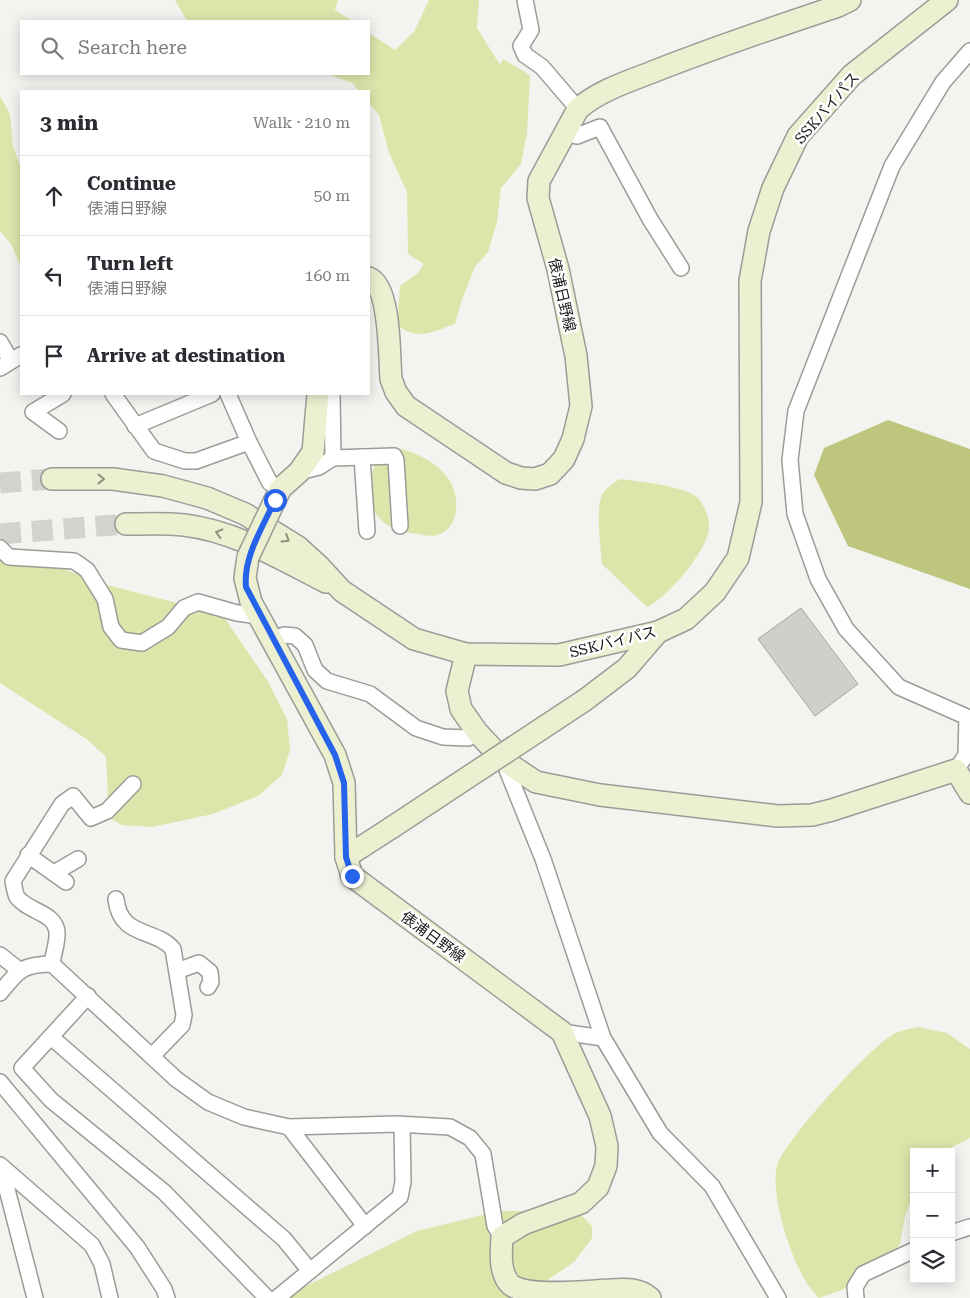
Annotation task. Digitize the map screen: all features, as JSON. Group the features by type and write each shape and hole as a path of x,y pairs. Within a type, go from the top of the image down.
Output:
{"street":[{"path":"525,0 531,30 521,46 525,55 542,67 578,109"},
{"name":"俵浦日野線","path":"370,278 374,280 382,293 391,379 396,392 406,406 506,473 521,478 535,479 550,474 564,459 573,439 581,406 576,356 558,269 538,198 539,181 578,109 587,101 622,84 738,39 838,6 850,0"},
{"name":"SSKバイパス","path":"52,479 113,479 163,486 207,498 245,514 298,547 320,566 342,591 414,639 466,654 559,655 658,632 686,619 715,592 738,558 751,502 750,281 759,231 772,188 798,136 852,74 947,0"},
{"path":"466,654 457,691 462,709 478,732 503,760 536,782 600,795 778,816 812,815 832,810 956,770 966,755 967,717 899,687 846,629 818,579 795,514 790,460 796,411 892,166 943,82 970,51"},
{"path":"565,133 577,136 600,126 650,219 681,268"},
{"path":"0,342 11,361"},
{"path":"59,431 33,412 62,395"},
{"path":"114,395 154,451 185,461 196,461 249,442"},
{"path":"135,426 210,395"},
{"path":"228,395 249,442 270,483 278,494"},
{"name":"俵浦日野線","path":"318,395 313,452 299,472 278,494 248,558 245,578 246,587 259,616 335,755 344,783 346,857 352,876 562,1032 600,1116 607,1146 606,1166 598,1188 580,1203 523,1224 502,1237"},
{"path":"332,395 333,458"},
{"path":"299,472 319,467 333,458 394,456 396,460 400,526"},
{"path":"362,457 367,531"},
{"path":"126,524 184,525 223,533 278,556 342,591"},
{"path":"0,548 8,557 74,561 88,570 105,599 111,627 121,640 142,643 157,636 168,627 184,608 198,602 237,613 259,616"},
{"path":"346,857 585,700 627,668 658,632"},
{"path":"273,640 284,635 295,636 305,645 315,670 327,681 370,694 416,728 443,737 468,738 478,732"},
{"path":"503,760 543,859 603,1038 660,1133 712,1186 778,1298"},
{"path":"956,770 970,793"},
{"path":"52,964 57,933 56,926 52,919 31,909 17,896 13,882 28,855 62,804 72,796 91,818 107,811 116,791 133,784"},
{"path":"28,855 66,882"},
{"path":"54,873 78,859"},
{"path":"116,899 117,909 122,918 138,932 167,942 173,949 176,971 175,998 184,1015 182,1025 152,1056"},
{"path":"0,955 19,970"},
{"path":"176,971 199,963 210,972 211,982 208,987"},
{"path":"0,993 19,970 29,965 52,964 176,1079 208,1102 244,1117 289,1128 402,1125 450,1127 470,1138 483,1154 495,1226 502,1237 500,1253 502,1269 510,1284 522,1291 541,1292 627,1289 644,1292 650,1298"},
{"path":"88,996 22,1068 51,1100 164,1192 267,1298"},
{"path":"562,1032 603,1038"},
{"path":"51,1037 284,1239 310,1271"},
{"path":"0,1082 136,1247 164,1289 166,1298"},
{"path":"277,1298 400,1197 403,1182 402,1125"},
{"path":"289,1128 365,1226"},
{"path":"0,1165 35,1298"},
{"path":"0,1165 92,1245 102,1264 110,1298"},
{"path":"955,1232 970,1227"},
{"path":"856,1298 855,1287 863,1274 910,1252"}],"shaded area":[{"path":"175,0 338,0 335,10 350,20 186,20"},
{"path":"429,0 479,0 477,28 500,65 503,59 530,75 527,133 521,164 501,188 497,222 488,252 475,267 461,302 455,324 425,334 412,333 397,325 400,286 418,273 424,264 408,254 407,192 389,153 379,115 370,104 370,90 358,90 352,83 331,75 370,75 370,34 395,50 414,32"},
{"path":"0,96 10,114 13,147 20,165 20,265 11,244 0,231"},
{"path":"888,420 970,449 970,589 848,546 814,475 824,448"},
{"path":"393,447 426,459 440,469 451,483 456,497 456,513 450,527 444,532 430,536 395,529 386,524 370,507 372,473 379,460"},
{"path":"620,479 673,487 692,494 701,502 708,520 708,534 699,553 674,586 647,607 602,564 599,520 600,502 606,490"},
{"path":"0,553 29,556 107,585 185,605 225,619 267,680 287,719 290,750 282,775 258,796 213,814 152,827 122,825 109,818 106,757 88,740 0,683"},
{"path":"918,1027 947,1033 970,1049 970,1138 951,1148 910,1148 910,1203 905,1216 900,1244 877,1270 842,1290 819,1298 809,1287 799,1269 788,1241 776,1193 777,1166 795,1136 830,1094 885,1041 904,1030"},
{"path":"499,1211 537,1211 581,1215 592,1226 592,1238 574,1262 521,1298 267,1298 310,1284 417,1231"}],"building":[{"path":"801,608 858,684 815,716 758,639"}],"tunnel":[{"path":"0,483 52,479"},
{"path":"0,534 126,524"}],"route":[{"path":"275,500 248,558 245,578 246,587 251,602 335,755 344,783 346,857 352,876"}]}
